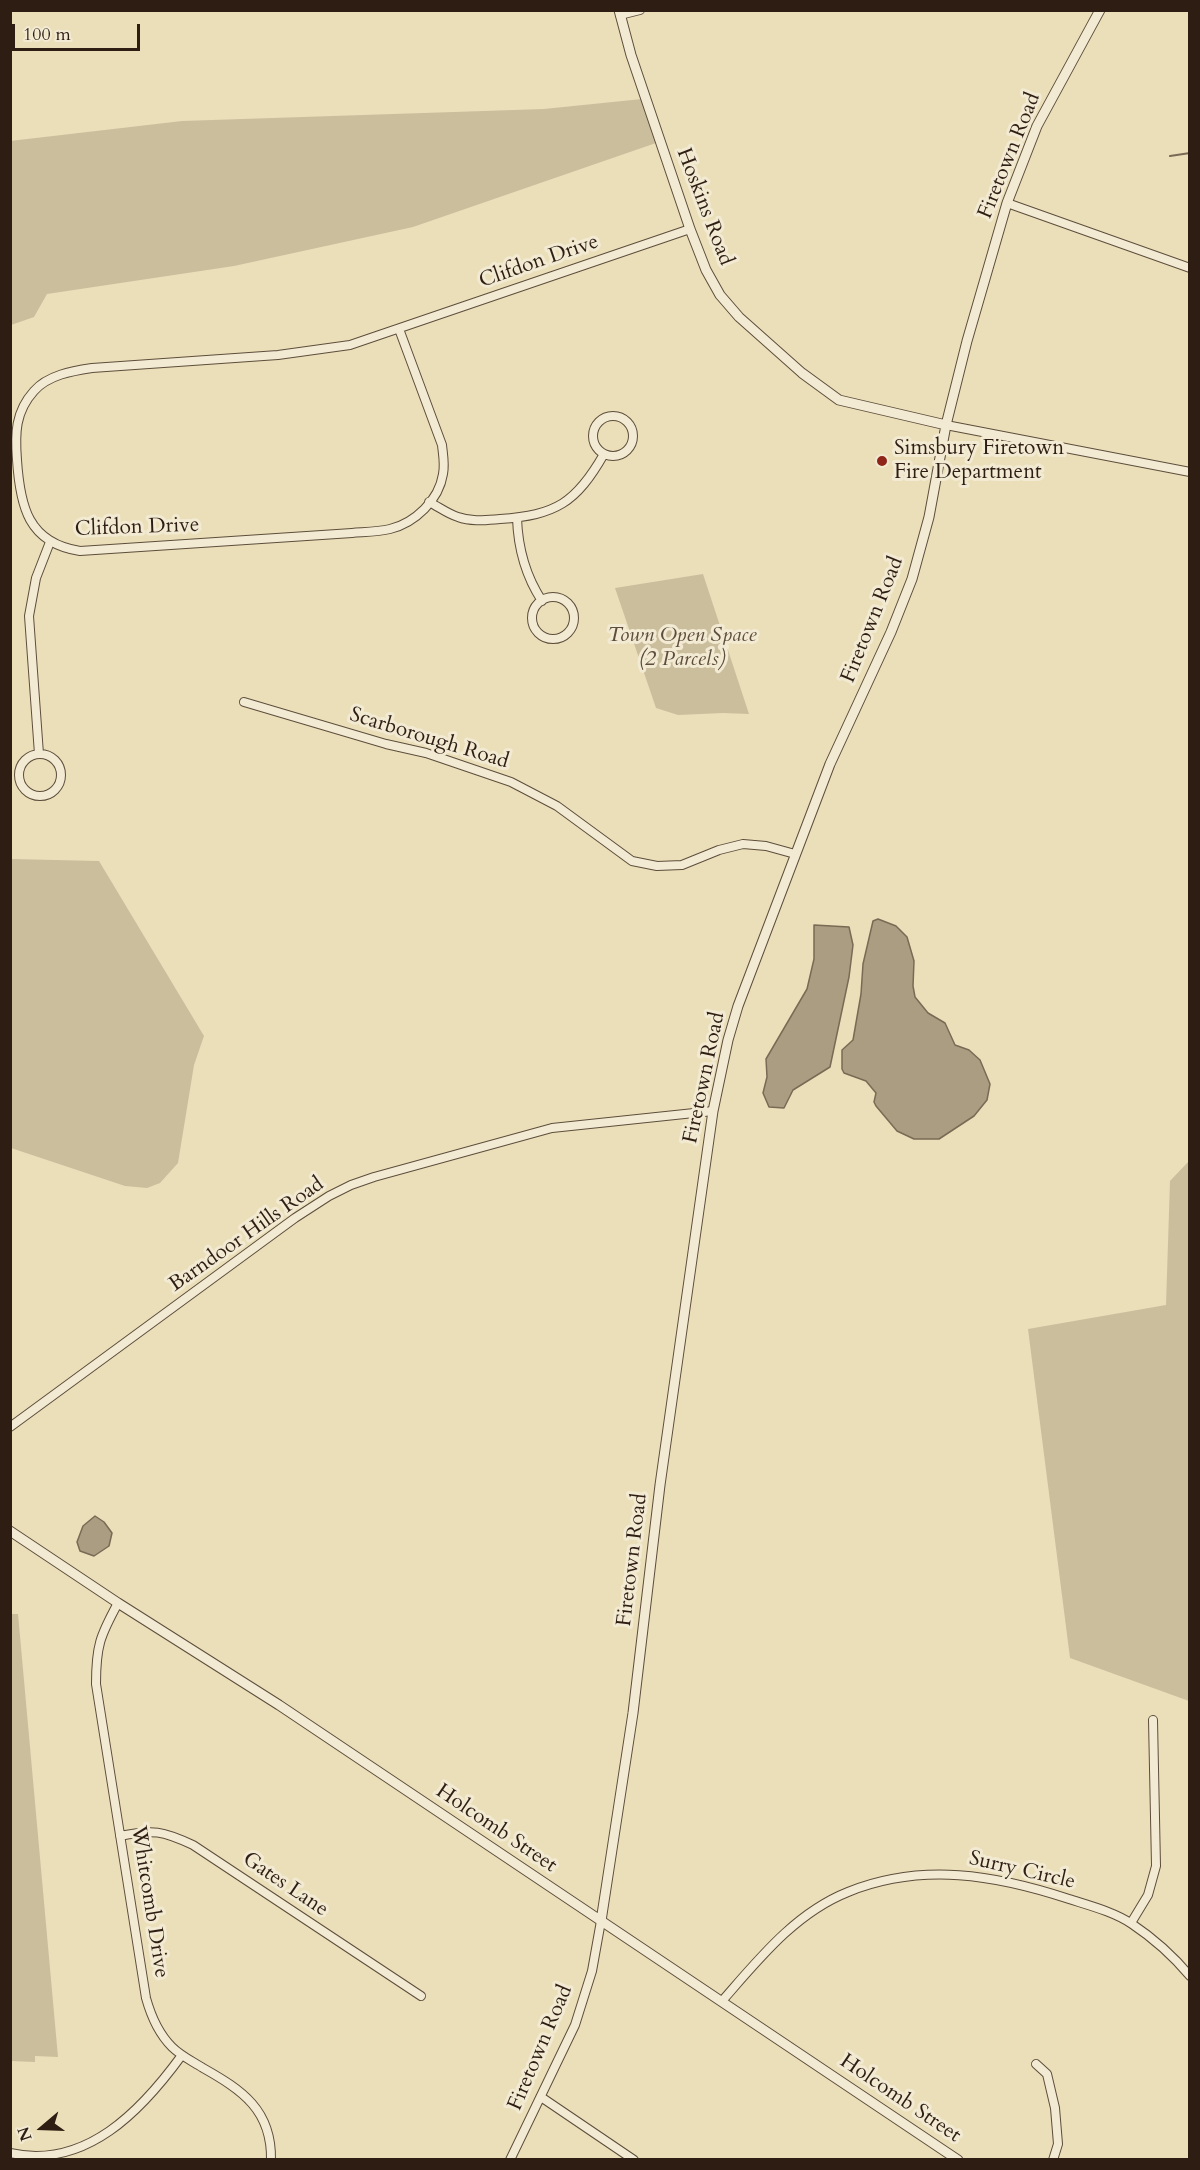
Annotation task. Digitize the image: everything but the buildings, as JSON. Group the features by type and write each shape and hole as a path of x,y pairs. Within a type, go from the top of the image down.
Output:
{"street":[{"path":"620,13 640,10"},
{"name":"Firetown Road","path":"510,2160 575,2025 592,1971 633,1713 660,1485 713,1111 728,1040 830,764 891,632 912,579 929,517 946,425 967,341 1007,203 1037,126 1100,10"},
{"name":"Hoskins Road","path":"620,13 631,55 690,229 706,270 720,295 739,317 802,373 831,395 857,405 946,425"},
{"path":"1007,203 1190,268"},
{"name":"Clifdon Drive","path":"399,329 442,445 443,474 438,489 420,514 406,523 390,529 80,551 63,548 51,542 37,529 23,506 16,443 18,415 35,390 47,381 72,371 92,368 313,351 350,345 690,229"},
{"path":"609,416 622,418 632,426 634,439 632,445 623,454 610,456 604,454 594,444 594,430 602,419 609,416"},
{"path":"946,425 1190,472"},
{"path":"429,502 458,517 473,520 517,518 546,512 578,492 588,482 604,454"},
{"path":"517,518 521,554 526,572 542,600"},
{"path":"39,754 29,615 36,578 51,542"},
{"path":"555,597 562,599 572,609 573,623 565,635 552,639 536,630 532,617 542,600 555,597"},
{"name":"Scarborough Road","path":"244,702 386,744 426,753 511,782 557,806 632,861 657,866 682,865 718,850 743,844 766,846 795,854"},
{"path":"39,754 46,755 57,763 60,776 55,789 43,796 24,789 19,777 22,764 26,759 39,754"},
{"name":"Barndoor Hills Road","path":"10,1427 295,1218 351,1185 552,1128 713,1111"},
{"name":"Holcomb Street","path":"10,1531 279,1705 958,2160"},
{"name":"Whitcomb Drive","path":"118,1603 100,1637 96,1656 96,1684 146,1998 151,2014 165,2038 182,2055 242,2093 255,2105 267,2130 271,2160"},
{"path":"1131,1923 1148,1895 1156,1866 1153,1720"},
{"name":"Gates Lane","path":"120,1836 152,1831 167,1833 193,1845 421,1996"},
{"name":"Surry Circle","path":"722,2001 781,1936 808,1914 847,1892 888,1880 928,1874 971,1875 1045,1890 1094,1906 1131,1923 1173,1958 1190,1976"},
{"path":"10,2153 36,2156 61,2154 96,2140 124,2121 146,2102 182,2055"},
{"path":"1036,2064 1047,2074 1055,2108 1058,2144 1053,2160"},
{"path":"541,2097 634,2160"}],"green space":[{"path":"642,99 656,143 413,227 234,266 47,294 34,317 11,325 10,141 182,121 544,109"},
{"name":"Town Open Space (2 Parcels)","path":"703,574 749,714 678,715 656,708 615,588"},
{"path":"11,859 99,861 204,1036 194,1065 178,1163 160,1183 147,1188 125,1186 11,1148"},
{"path":"1189,1161 1189,1701 1070,1658 1028,1329 1166,1305 1170,1181"},
{"path":"10,1614 18,1614 58,2057 35,2056 35,2062 11,2061"}],"shaded area":[{"path":"878,919 896,926 907,937 914,961 915,997 928,1013 945,1023 955,1045 969,1050 980,1060 990,1084 987,1100 974,1116 939,1139 914,1139 897,1131 876,1106 874,1102 876,1093 866,1081 844,1073 842,1069 842,1050 853,1040 861,994 863,964 873,921"},
{"path":"814,925 849,927 853,945 849,977 830,1067 793,1090 784,1108 769,1107 763,1093 767,1077 766,1059 807,989 814,959"},
{"path":"95,1516 104,1522 112,1533 109,1546 94,1556 80,1551 77,1542 83,1526"}],"waterway":[{"path":"1170,156 1190,153"}],"place":[{"name":"Simsbury Firetown Fire Department","path":"882,461"}]}
